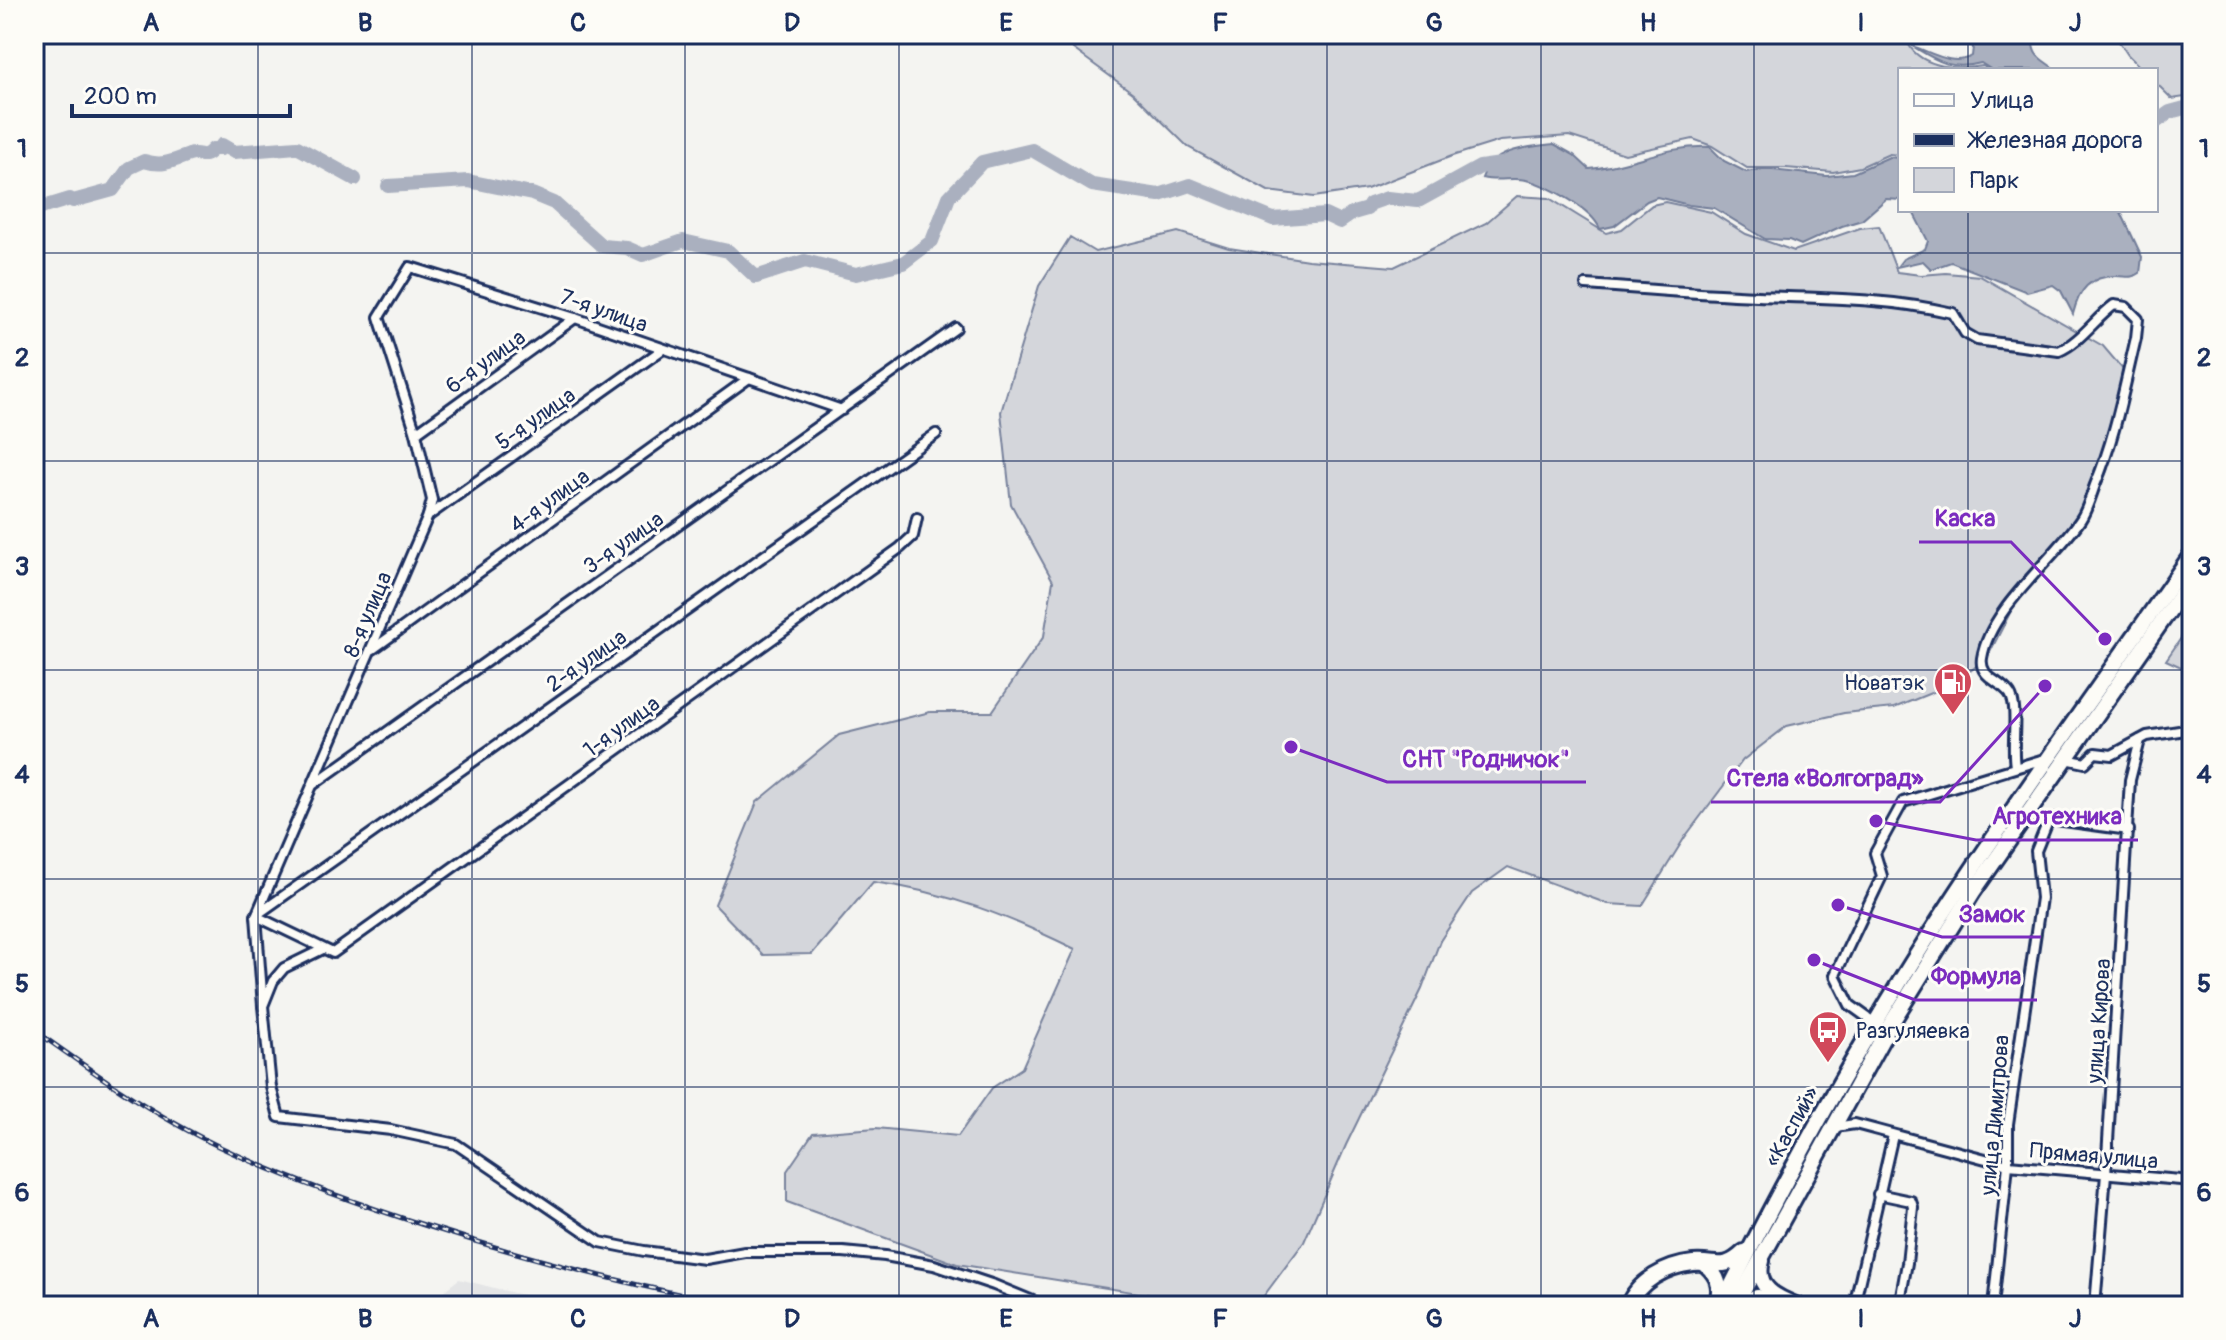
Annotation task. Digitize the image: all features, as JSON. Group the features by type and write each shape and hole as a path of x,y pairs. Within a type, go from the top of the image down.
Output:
{"highway":[{"name":"«Каспий»","path":"1759,1246 1875,1023 1964,884 2192,554"},
{"name":"«Каспий»","path":"1759,1246 2052,759 2192,578"},
{"path":"1628,1306 1632,1295 1644,1283 1664,1271 1694,1263 1724,1265 1759,1246"},
{"path":"1759,1246 1759,1269 1765,1289 1792,1304"},
{"path":"1718,1306 1759,1246"},
{"path":"1735,1306 1759,1246"},
{"path":"1706,1265 1717,1276 1720,1286 1718,1306"},
{"path":"1742,1306 1757,1297 1792,1304"}],"street":[{"name":"7-я улица","path":"379,317 410,267 575,318 842,410"},
{"path":"1586,285 1859,299 1928,307 1953,313 1965,333 1977,340 2059,351 2070,346 2099,315 2114,305 2126,307 2138,319 2109,452 2081,518 2000,617 1985,646 1981,662 1984,674 2004,687 2015,706 2012,740 2015,766"},
{"name":"8-я улица","path":"256,916 371,651 432,500 416,433 379,317"},
{"name":"6-я улица","path":"416,433 575,318"},
{"name":"3-я улица","path":"311,786 956,328"},
{"name":"5-я улица","path":"428,516 663,349"},
{"name":"4-я улица","path":"371,651 749,378"},
{"name":"2-я улица","path":"256,916 936,434"},
{"name":"1-я улица","path":"323,949 333,953 900,548 913,536 917,518"},
{"path":"1875,1023 1850,1005 1835,975 1875,895 1882,876 1875,853 1903,802 2015,766 2052,759 2085,763 2095,753 2112,755 2147,736 2192,729"},
{"name":"улица Кирова","path":"2095,1306 2130,780 2140,740"},
{"name":"улица Димитрова","path":"1993,1306 2008,1165 2008,1124 2041,898 2036,851 2049,819 2129,830"},
{"path":"256,916 323,949"},
{"path":"256,916 271,1087 279,1117 391,1130 456,1144 600,1242 705,1259 745,1252 843,1252 885,1256 934,1265 1045,1306"},
{"path":"263,1006 273,981 284,968 323,949"},
{"path":"1832,1128 1855,1124 1848,1101"},
{"name":"Прямая улица","path":"1855,1124 2008,1165 2192,1181"},
{"path":"1854,1306 1893,1135"},
{"path":"1878,1194 1903,1198 1911,1201 1913,1207 1899,1306"}],"shaded area":[{"path":"459,1279 514,1293 581,1306 424,1306"}],"green space":[{"path":"1068,34 1916,34 1909,45 1923,59 1942,66 1964,68 1898,68 1898,155 1889,154 1860,167 1833,172 1747,168 1712,146 1693,139 1625,154 1569,136 1500,141 1367,189 1314,197 1268,191 1188,147 1133,93 1073,49"},
{"path":"2114,34 2192,34 2192,96 2172,99 2158,85 2158,68 2141,68"},
{"path":"1517,196 1549,198 1606,233 1622,229 1652,205 1665,202 1711,212 1746,234 1794,251 1860,228 1879,226 1897,272 1980,276 2103,346 2131,379 2107,471 2084,521 2015,603 1987,658 1953,684 1894,708 1844,713 1787,726 1743,760 1685,837 1642,906 1608,904 1508,867 1472,893 1440,941 1422,989 1346,1145 1304,1242 1263,1297 1244,1306 1219,1306 957,1264 787,1202 787,1171 813,1133 876,1128 958,1136 992,1088 1022,1068 1075,949 977,907 926,892 873,882 812,954 763,955 715,905 757,802 839,735 930,712 992,712 1044,636 1053,581 1011,504 1001,412 1039,286 1070,237 1095,252 1178,232 1229,248 1308,260 1394,267 1486,223"},
{"path":"2192,622 2192,672 2166,660"}],"water":[{"path":"1959,34 2014,34 2021,41 2033,39 2036,54 2053,68 1989,68 1981,63 1953,65 1912,46 1957,60 1972,56 1973,47"},
{"path":"1554,144 1574,155 1589,169 1678,149 1710,147 1724,161 1746,172 1763,169 1827,176 1853,173 1889,157 1898,158 1898,200 1886,199 1862,220 1801,245 1789,240 1765,239 1714,208 1657,197 1614,226 1600,229 1579,206 1546,187 1521,179 1482,178 1487,168 1502,155 1522,148"},
{"path":"1913,212 2121,212 2142,257 2140,273 2132,277 2107,277 2087,286 2078,298 2073,314 2061,291 2053,285 2027,292 1951,262 1931,269 1923,261 1897,267 1903,259 1925,249 1928,241"}],"waterway":[{"path":"2158,121 2170,112 2192,106"},
{"path":"34,210 113,190 129,168 144,161 162,163 193,154 204,155 213,149 220,149 222,145 234,152 297,147 355,179"},
{"path":"388,186 468,181 532,194 554,203 602,246 627,248 643,255 683,241 728,251 756,277 805,261 856,274 903,263 932,241 949,197 982,162 1032,150 1092,185 1159,195 1190,185 1273,219 1325,215 1340,222 1387,198 1418,201 1480,167 1508,163"}],"railway":[{"path":"34,1030 170,1121 295,1180 504,1250 620,1281 737,1306"}],"place":[{"name":"Каска","path":"2105,639"},
{"name":"Стела «Волгоград»","path":"2045,686"},
{"name":"Новатэк","path":"1953,716"},
{"name":"СНТ \"Родничок\"","path":"1291,747"},
{"name":"Агротехника","path":"1876,821"},
{"name":"Замок","path":"1838,905"},
{"name":"Формула","path":"1814,960"},
{"name":"Разгуляевка","path":"1828,1064"}]}
